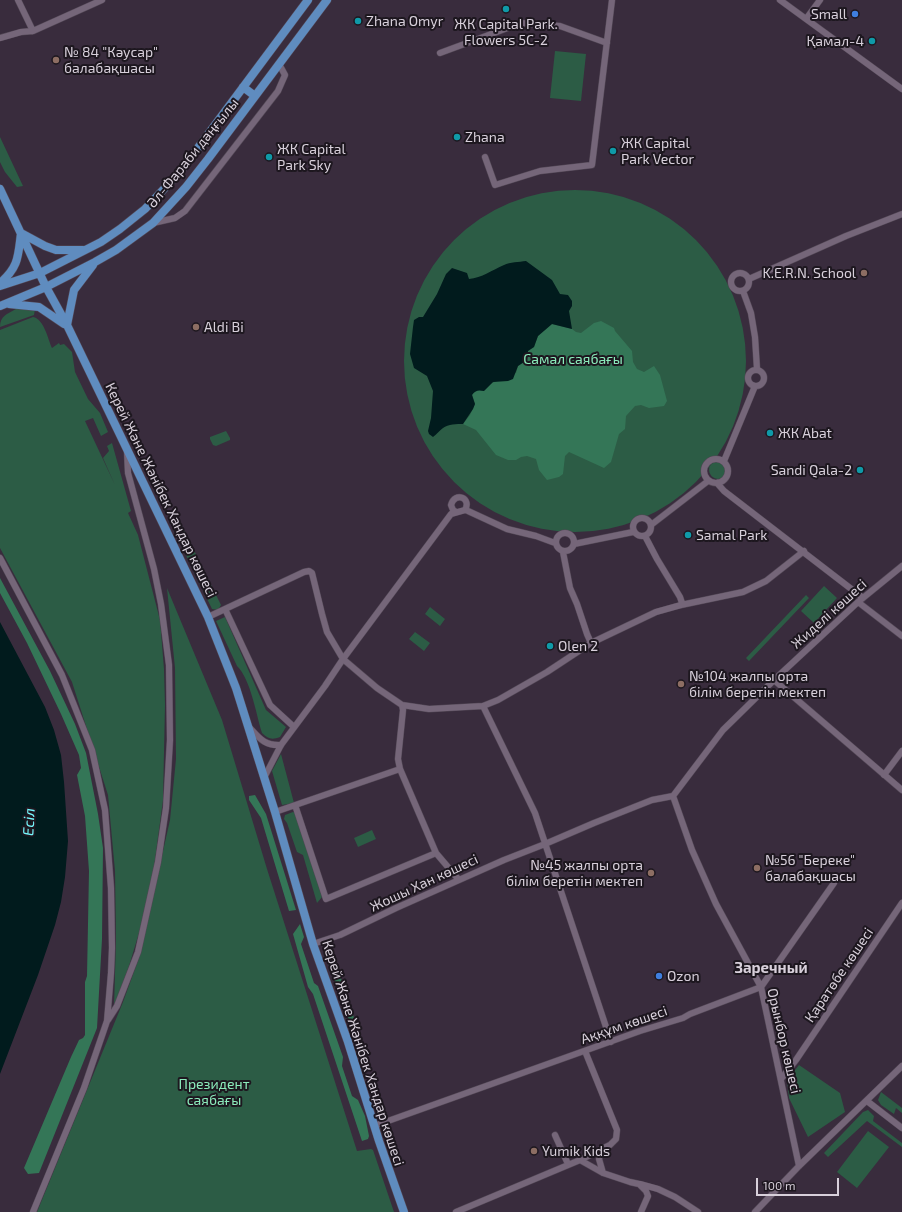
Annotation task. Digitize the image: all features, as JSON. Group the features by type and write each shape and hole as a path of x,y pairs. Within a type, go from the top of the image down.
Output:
{"main road":[{"name":"Әл-Фараби даңғылы","path":"0,286 40,273 102,242 145,209 180,172 308,0"},
{"name":"Әл-Фараби даңғылы","path":"2,305 46,287 96,262 116,250 153,223 190,181 327,0"},
{"path":"243,87 255,96"},
{"name":"Керей Және Жәнібек Хандар көшесі","path":"0,189 46,287 66,325 208,617 236,688 275,812 281,825 300,901 313,944 348,1042 374,1126 404,1212"},
{"path":"0,283 15,268 18,258 21,233 45,246 56,250 86,250"},
{"path":"2,305 39,307 66,325 74,290 96,262"}],"street":[{"path":"18,0 33,31"},
{"path":"0,38 21,32 33,31 102,0"},
{"path":"485,157 496,185 540,171 592,165 612,0"},
{"path":"780,0 902,90"},
{"path":"806,19 820,0"},
{"path":"440,53 521,23 560,26 607,43"},
{"path":"153,223 175,218 185,211 260,121 283,83 286,75 279,64"},
{"path":"749,279 846,236 902,214"},
{"path":"739,273 745,274 749,279 749,285 743,291 733,288 731,282 736,274 739,273"},
{"path":"743,291 751,313 755,337 757,369"},
{"path":"724,461 755,386 763,382 763,374 757,369 749,372 747,377 751,385 755,386"},
{"path":"107,1021 117,1006 138,952 158,862 165,816 170,740 169,665 161,604 154,569 128,473 127,450"},
{"path":"712,459 724,461 728,467 729,473 726,479 721,483 714,484 708,481 704,476 703,469 706,463 712,459"},
{"path":"264,778 282,745 294,727 449,516 456,512 465,510 474,513 491,523 555,543 558,549 564,552 572,548 574,544 633,532 640,536 645,536 650,532 651,525 708,481"},
{"path":"717,483 724,491 804,551 902,636"},
{"path":"456,512 451,504 457,497 462,497 466,501 467,506 465,510"},
{"path":"633,532 632,527 634,523 640,518 648,521 651,525"},
{"path":"555,543 558,535 565,532 572,536 574,544"},
{"path":"645,536 680,597 682,602 681,605"},
{"path":"208,617 309,571 312,573 327,632 343,660 377,688 402,705 429,709 483,706 498,700 547,672 591,643 656,612 681,605 743,592 766,581 804,551"},
{"path":"564,552 570,588 591,643"},
{"path":"0,558 62,676 92,750 105,810 111,888 112,973 107,1021 84,1088 33,1212"},
{"name":"Жиделі көшесі","path":"673,796 723,730 774,680 861,600 902,566"},
{"path":"225,609 267,701 276,712 294,727"},
{"path":"774,680 902,790"},
{"path":"402,705 404,710 398,759 400,768 436,853 459,880"},
{"path":"483,706 535,814 611,1042"},
{"path":"248,726 263,742 282,745"},
{"path":"884,775 902,751"},
{"path":"275,812 400,768"},
{"name":"Жошы Хан көшесі","path":"313,944 340,935 396,908 504,860 652,800 673,796"},
{"name":"Орынбор көшесі","path":"673,796 692,850 716,904 761,987 799,1166"},
{"path":"295,805 326,899 436,853"},
{"path":"761,987 834,883"},
{"name":"Қаратөбе көшесі","path":"781,1078 796,1060 902,903"},
{"name":"Аққұм көшесі","path":"374,1126 640,1031 683,1018 761,987"},
{"path":"456,1212 580,1160 610,1145 616,1139 617,1130 585,1051"},
{"path":"755,1212 799,1166 902,1066"},
{"path":"867,1101 902,1128"},
{"path":"555,1135 568,1164"},
{"path":"601,1149 599,1159 603,1172"},
{"path":"580,1160 603,1172 630,1182 658,1188 698,1212"},
{"path":"639,1184 646,1191 648,1196 641,1212"}],"green space":[{"path":"555,51 586,54 581,101 550,98"},
{"path":"0,137 23,186 17,187 5,172 0,162"},
{"name":"Самал саябағы","path":"575,190 608,193 625,197 640,203 656,210 670,219 696,240 717,266 726,280 733,296 739,311 743,328 746,361 743,394 739,411 733,426 726,442 717,456 696,482 670,503 656,512 640,519 625,525 608,529 575,532 542,529 525,525 510,519 494,512 480,503 454,482 433,456 424,442 417,426 411,411 407,394 404,361 407,328 411,311 417,296 424,280 433,266 454,240 480,219 494,210 510,203 525,197 542,193"},
{"path":"16,309 35,309 34,315 0,327 1,320 7,314"},
{"path":"33,317 40,321 43,325 52,348 59,343 60,345 64,344 72,352 75,372 88,399 100,413 108,432 101,436 93,418 85,421 115,485 103,458 109,451 107,446 112,443 131,511 128,513 138,535 160,620 165,705 163,800 153,875 142,923 129,966 114,1007 116,940 115,871 108,795 72,682 0,548 0,330"},
{"path":"601,321 614,328 632,351 633,362 637,369 644,372 654,366 660,375 667,401 664,406 649,408 641,405 635,406 626,416 625,429 619,434 611,462 604,468 569,452 565,456 563,474 559,477 547,480 539,470 536,459 527,456 516,460 508,460 496,455 476,430 463,424 470,415 475,404 472,394 516,373 518,366 527,360 528,351 534,347 538,336 552,324 581,333 594,323"},
{"path":"226,431 230,440 216,446 213,445 210,437"},
{"path":"714,461 722,461 727,466 725,477 722,479 714,479 709,474 709,466"},
{"path":"179,520 221,605 218,610 212,609 173,528"},
{"path":"0,578 50,671 75,724 86,753 103,848 102,939 97,1028 39,1173 28,1174 24,1168 71,1057 79,1040 85,1035 85,982 87,976 89,871 85,816 77,775 81,768 79,755 27,643 0,593"},
{"path":"824,586 837,598 814,623 801,611"},
{"name":"Президент саябағы","path":"167,588 222,720 267,869 357,1151 373,1150 394,1212 37,1212 123,1002 139,958 170,820 176,759 175,668"},
{"path":"806,595 809,598 749,661 746,658"},
{"path":"430,607 445,619 440,626 425,614"},
{"path":"225,617 266,710 286,727 280,737 270,738 266,737 262,733 246,680 237,666 216,621"},
{"path":"415,632 430,643 424,651 409,639"},
{"path":"281,754 294,803 282,805 272,771"},
{"path":"255,795 266,814 296,910 289,911 261,818 249,800 249,796"},
{"path":"293,812 296,813 322,897 317,903 303,855 297,852 287,823 284,819 285,815"},
{"path":"372,830 376,839 358,847 354,838"},
{"path":"300,924 304,937 301,944 314,983 318,986 343,1057 342,1066 352,1096 358,1100 365,1116 369,1136 368,1139 362,1141 313,994 308,987 293,934"},
{"path":"330,945 359,1033 354,1033 325,955"},
{"path":"799,1065 840,1093 845,1112 808,1137 789,1098 787,1080"},
{"path":"881,1092 902,1108 902,1113 896,1108 894,1114 881,1105 878,1100"},
{"path":"868,1110 874,1116 873,1121 902,1143 902,1147 867,1121 828,1157 824,1153 863,1112"},
{"path":"868,1131 889,1147 857,1188 837,1172"}],"water":[{"path":"526,261 552,280 560,294 568,295 572,301 572,306 569,311 572,329 552,324 538,336 534,347 528,351 527,360 518,366 513,379 508,381 493,382 484,391 476,391 472,395 475,404 463,424 453,424 447,426 433,437 428,431 431,418 433,391 427,376 414,368 410,354 414,320 419,317 423,317 437,294 446,274 452,268 467,273 469,279 483,275 506,264"},
{"name":"Есіл","path":"0,622 45,707 54,730 61,755 68,841 65,877 55,925 38,975 0,1074"}],"place":[{"name":"ЖК Capital Park. Flowers 5C-2","path":"506,9"},
{"name":"Small","path":"855,14"},
{"name":"Zhana Omyr","path":"358,21"},
{"name":"Қамал-4","path":"872,41"},
{"name":"№ 84 \"Кәусар\" балабақшасы","path":"56,60"},
{"name":"Zhana","path":"457,137"},
{"name":"ЖК Capital Park Vector","path":"613,151"},
{"name":"ЖК Capital Park Sky","path":"269,157"},
{"name":"K.E.R.N. School","path":"864,273"},
{"name":"Aldi Bi","path":"196,327"},
{"name":"ЖК Abat","path":"770,433"},
{"name":"Sandi Qala-2","path":"860,470"},
{"name":"Samal Park","path":"688,535"},
{"name":"Olen 2","path":"550,646"},
{"name":"№104 жалпы орта білім беретін мектеп","path":"681,684"},
{"name":"№56 \"Береке\" балабақшасы","path":"757,868"},
{"name":"№45 жалпы орта білім беретін мектеп","path":"651,873"},
{"name":"Ozon","path":"659,976"},
{"name":"Yumik Kids","path":"534,1151"}],"district":[{"name":"Заречный","path":"771,968"}]}
